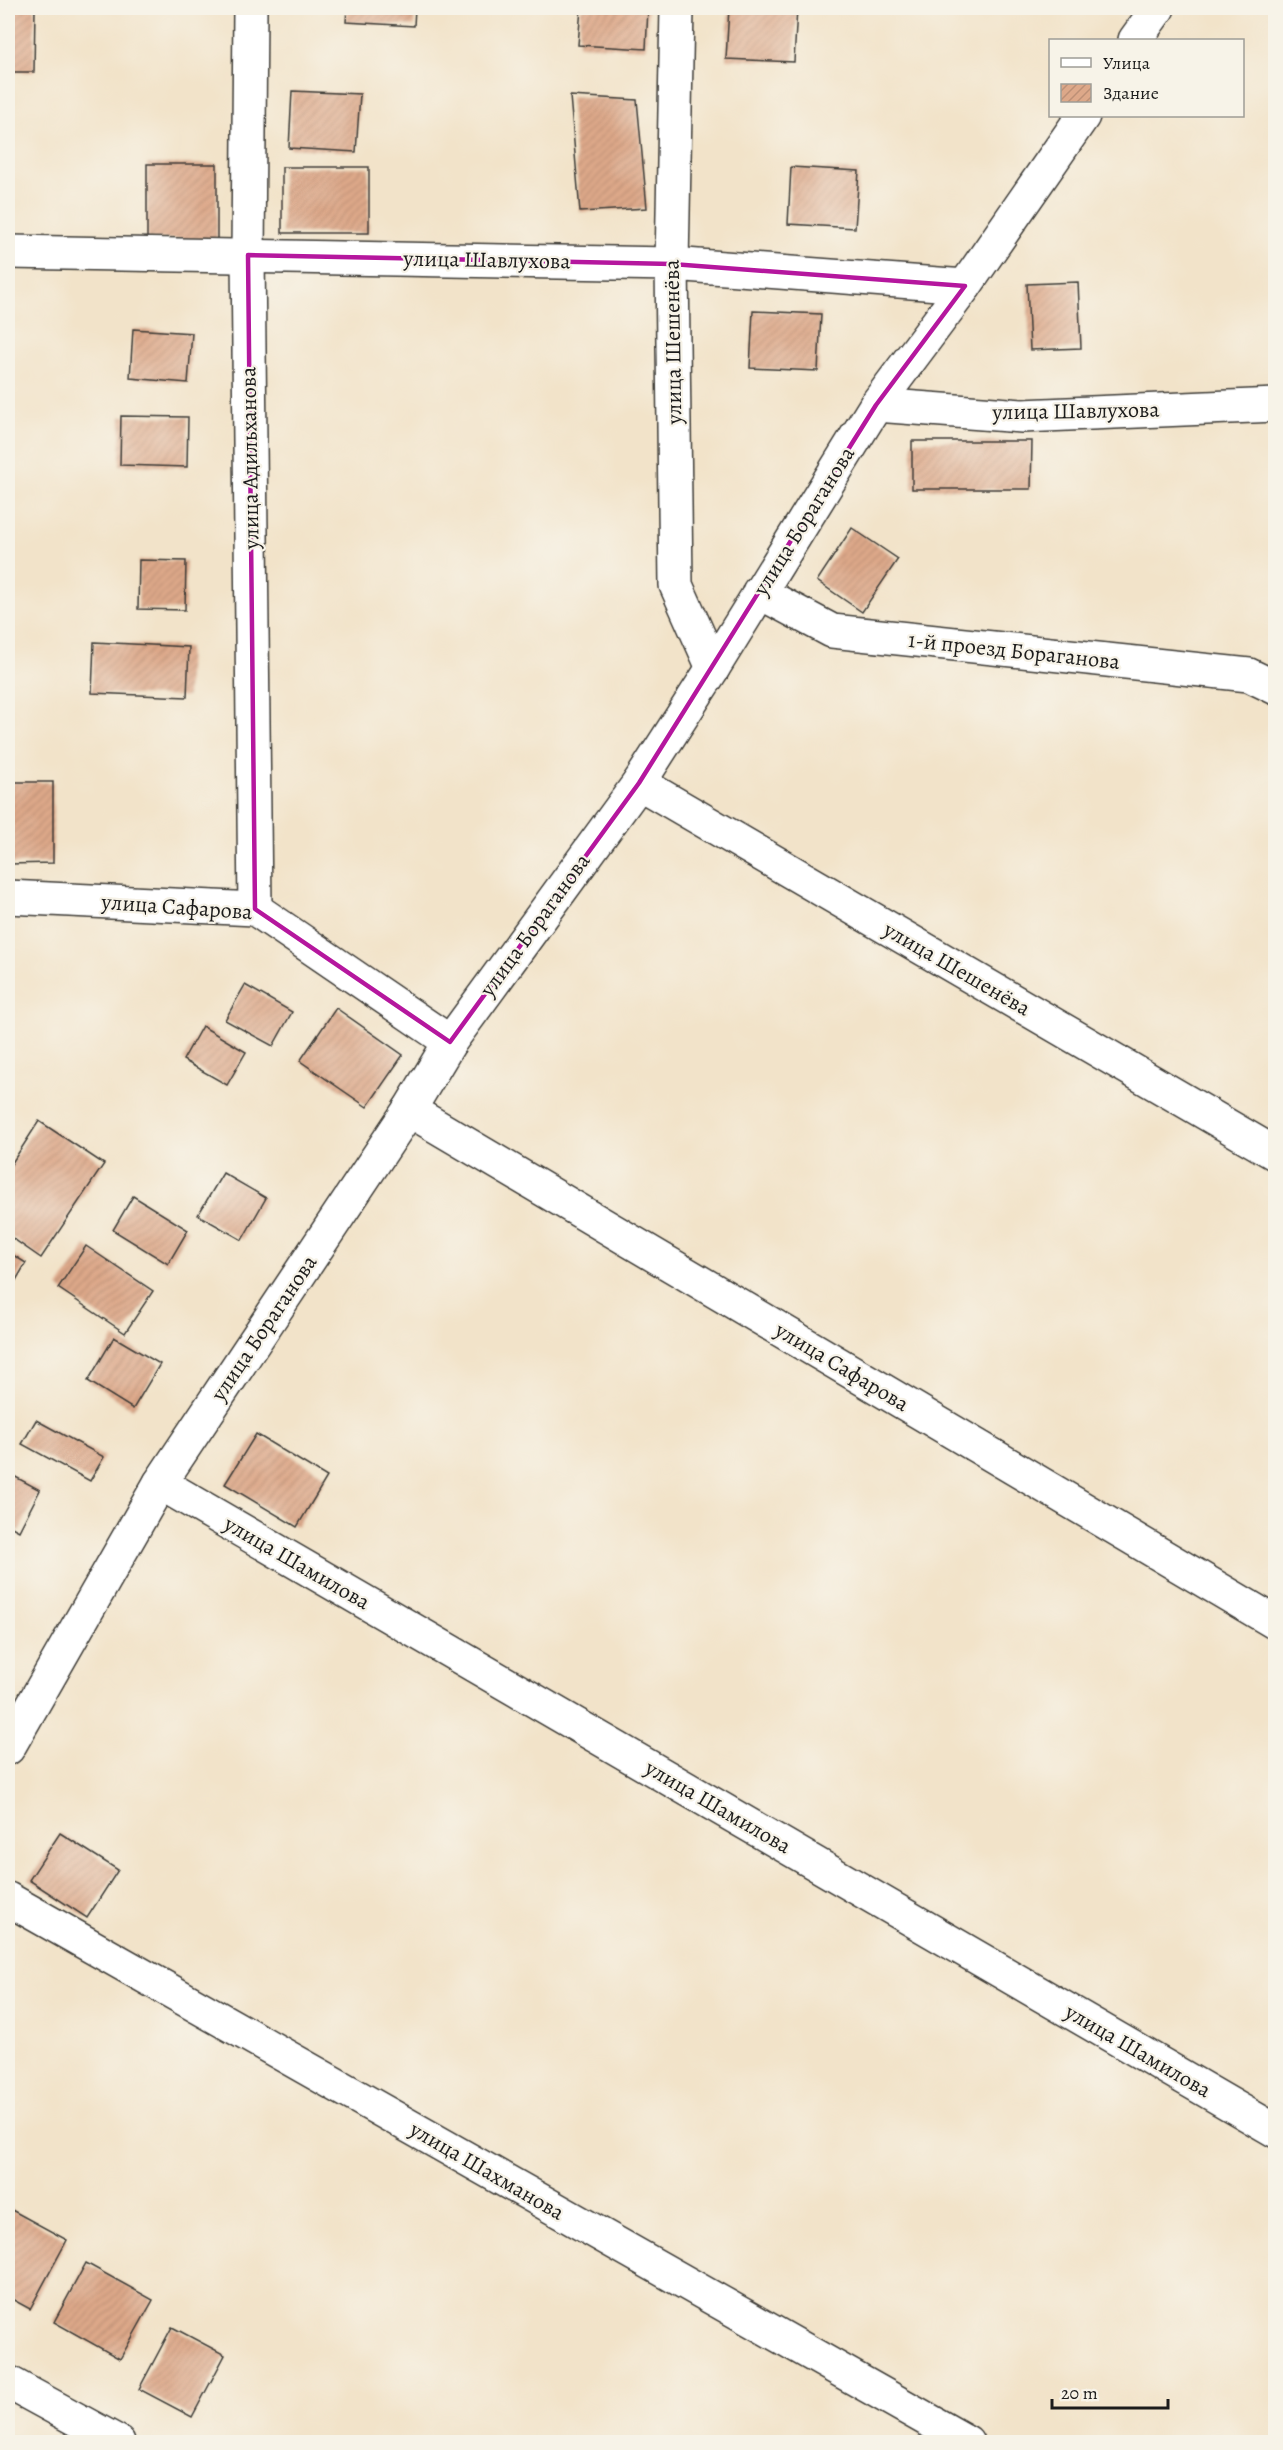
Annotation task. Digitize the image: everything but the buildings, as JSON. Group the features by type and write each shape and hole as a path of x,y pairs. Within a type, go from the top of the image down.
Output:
{"street":[{"name":"улица Адильханова","path":"250,8 248,255 255,909"},
{"name":"улица Шешенёва","path":"677,8 672,264 676,585 713,668"},
{"path":"1136,39 1158,8"},
{"name":"улица Бораганова","path":"8,1748 160,1483 409,1110 450,1042 639,783 876,405 965,286 1082,117"},
{"name":"улица Шавлухова","path":"8,252 672,264 965,286"},
{"name":"улица Шавлухова","path":"876,405 1022,416 1275,405"},
{"name":"1-й проезд Бораганова","path":"759,592 832,631 1249,675 1275,688"},
{"name":"улица Шешенёва","path":"639,783 1275,1154"},
{"name":"улица Сафарова","path":"8,897 255,909 450,1042"},
{"name":"улица Сафарова","path":"409,1110 1275,1623"},
{"name":"улица Шамилова","path":"160,1483 1275,2131"},
{"name":"улица Шахманова","path":"8,1899 967,2442"},
{"path":"8,2382 118,2442"}],"highlighted area":[{"path":"248,255 672,264 965,286 876,405 639,783 450,1042 255,909"}]}
